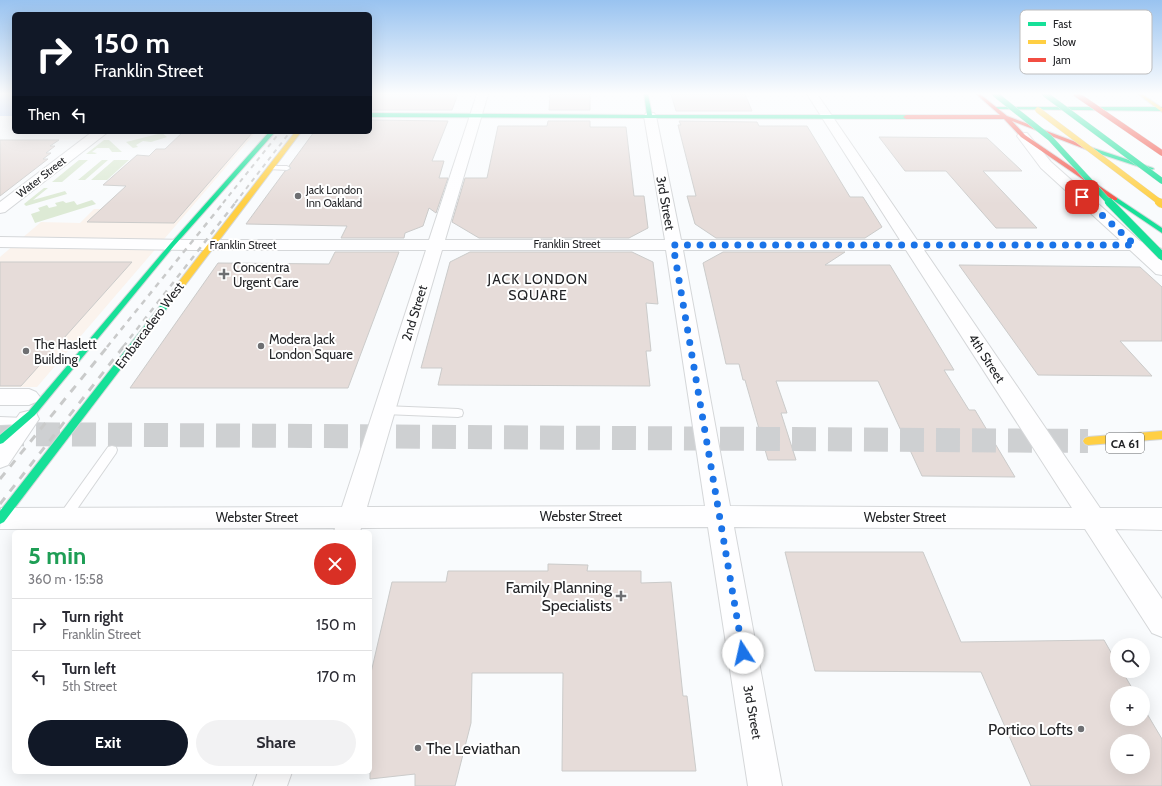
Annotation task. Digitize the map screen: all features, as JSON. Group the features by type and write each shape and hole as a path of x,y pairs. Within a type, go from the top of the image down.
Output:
{"main road":[{"path":"1018,131 1023,136 1162,231"},
{"path":"1041,131 1050,138 1135,230 1162,255"},
{"path":"1041,131 1084,147 1162,173"},
{"path":"1066,131 1162,204"},
{"path":"1095,131 1162,180"},
{"path":"1129,131 1162,153"},
{"path":"0,440 28,411 270,134"},
{"name":"Embarcadero West","path":"0,519 296,134"},
{"name":"CA 61","path":"1155,445 1088,441 1162,435"}],"street":[{"name":"2nd Street","path":"349,524 471,131"},
{"name":"3rd Street","path":"652,131 765,786"},
{"name":"4th Street","path":"837,131 1162,623"},
{"name":"Water Street","path":"0,208 92,137 98,134"},
{"path":"1023,136 1046,165 1162,270"},
{"name":"Franklin Street","path":"0,242 172,245 1135,245"},
{"path":"1135,245 1162,255"},
{"path":"0,397 28,411 0,459"},
{"name":"Webster Street","path":"0,519 64,518 349,524 719,516 1162,519"},
{"path":"270,786 274,774"}],"lane":[{"path":"270,168 287,168"},
{"path":"384,410 458,413"},
{"path":"0,421 28,411"},
{"path":"64,518 112,450"}],"shaded area":[{"path":"182,134 254,134 37,387 0,387 0,257 41,222 80,223 94,209 102,209"}],"green space":[{"path":"158,134 163,134 167,137 151,142 143,141 136,145 138,147 133,148 126,142"},
{"path":"104,140 109,140 122,152 112,152 109,148 97,148 92,152 97,153 86,154"},
{"path":"79,160 88,160 62,182 52,182"},
{"path":"102,160 108,160 85,180 78,180"},
{"path":"114,160 129,160 107,180 91,180"},
{"path":"44,188 48,188 33,200 65,191 67,194 26,206 24,204"},
{"path":"92,200 96,204 35,223 31,214 40,211 38,208 47,205 49,208 57,206 55,203 63,201 66,203 74,201 77,205"}],"building":[{"path":"372,131 444,131 432,161 444,161 439,178 448,178 436,213 429,208 423,226 405,233 404,238 341,238 347,226 246,224 285,171 291,168 289,166 313,134 372,134"},
{"path":"497,131 626,131 634,196 644,196 648,228 629,238 479,238 452,222 465,178 487,178"},
{"path":"679,131 810,131 850,197 863,197 882,227 865,238 716,238 695,224 687,196 696,196"},
{"path":"181,134 251,134 174,223 87,222 126,186 103,185 137,155 149,156 156,149 165,149"},
{"path":"879,137 987,138 1022,171 983,171 1037,228 996,228 946,171 905,171"},
{"path":"0,140 59,140 50,146 55,146 46,153 51,153 43,159 48,159 0,196"},
{"name":"Modera Jack London Square","path":"335,252 399,252 348,388 130,388 218,263 329,264"},
{"path":"470,252 632,252 653,262 658,304 646,303 651,351 646,351 650,386 438,385 442,368 421,368 450,262"},
{"path":"723,252 845,252 825,265 890,265 954,370 944,370 969,410 975,410 1015,477 922,476 878,381 776,381 787,413 781,413 796,460 768,460 739,364 726,364 703,263"},
{"name":"The Haslett Building","path":"0,262 132,262 21,386 0,386"},
{"path":"959,265 1140,267 1162,287 1162,341 1120,341 1152,376 1038,375"},
{"path":"785,552 923,552 961,642 1104,640 1110,651 1110,678 1126,678 1131,686 1110,686 1110,726 1150,726 1150,719 1162,739 1162,786 1031,786 981,672 815,671"},
{"path":"548,564 588,565 587,571 641,571 641,583 671,582 683,696 687,696 696,771 562,771 563,673 472,673 471,723 455,786 415,786 415,774 370,779 370,774 372,774 372,668 392,582 446,582 448,571 548,571"}],"tunnel":[{"path":"0,434 1088,441"}],"railway":[{"path":"223,203 278,134"},
{"path":"235,203 288,134"},
{"path":"107,347 224,202"},
{"path":"123,347 236,202"},
{"path":"0,479 108,346"},
{"path":"0,504 124,346"}],"traffic: fast":[{"path":"1041,131 1050,138 1135,230 1162,256"},
{"path":"1094,131 1162,181"},
{"path":"0,440 32,413 172,245 270,134"},
{"path":"1087,148 1151,169"},
{"path":"1115,199 1162,231"},
{"path":"0,519 177,290"}],"traffic: slow":[{"path":"1065,131 1162,204"},
{"path":"177,290 296,134"},
{"path":"1088,441 1162,435"}],"traffic: jam":[{"path":"1018,131 1023,136"},
{"path":"1041,131 1087,148"},
{"path":"1129,131 1162,153"},
{"path":"1023,136 1115,199"}],"place":[{"name":"Jack London Inn Oakland","path":"298,196"},
{"name":"Concentra Urgent Care","path":"224,274"},
{"name":"Modera Jack London Square","path":"261,346"},
{"name":"The Haslett Building","path":"26,351"},
{"name":"Family Planning Specialists","path":"621,596"},
{"name":"Portico Lofts","path":"1081,729"},
{"name":"The Leviathan","path":"418,748"}],"district":[{"name":"JACK LONDON SQUARE","path":"538,288"}],"route":[{"path":"743,653 673,245 1135,245 1082,197"}]}
